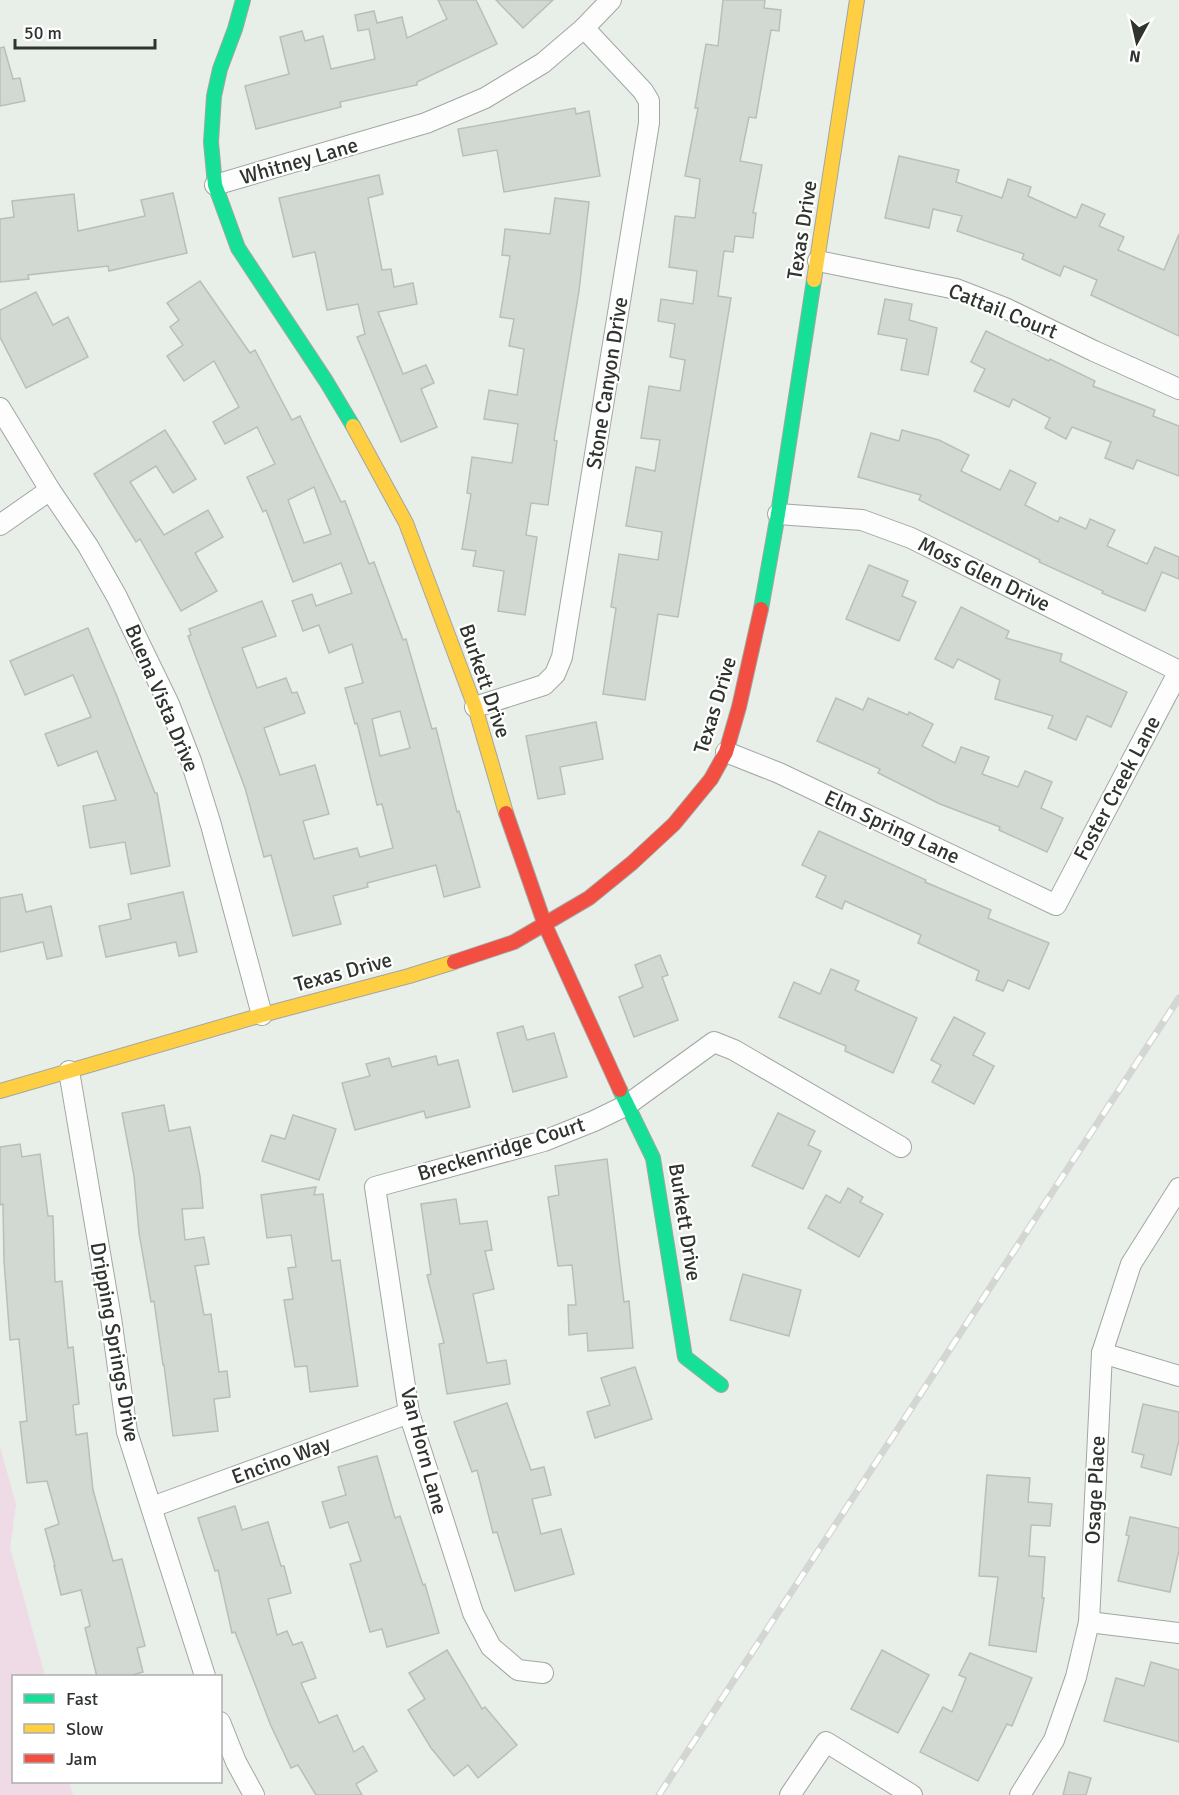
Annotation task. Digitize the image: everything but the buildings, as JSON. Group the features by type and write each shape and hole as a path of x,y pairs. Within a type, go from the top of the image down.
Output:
{"street":[{"name":"Burkett Drive","path":"243,0 220,69 214,96 211,142 215,185 238,248 326,381 406,523 475,706 498,792 545,925 653,1158 685,1357 721,1385"},
{"name":"Whitney Lane","path":"215,185 426,123 485,98 543,63 584,28 611,0"},
{"name":"Texas Drive","path":"0,1091 262,1015 409,976 514,942 589,898 632,863 674,824 711,779 726,752 756,636 778,514 857,0"},
{"name":"Stone Canyon Drive","path":"475,706 544,685 555,674 562,657 609,378 650,114 649,101 643,91 584,28"},
{"name":"Cattail Court","path":"818,261 956,289 1005,308 1179,389"},
{"name":"Buena Vista Drive","path":"0,408 50,490 88,546 117,597 169,704 191,761 211,825 262,1015"},
{"path":"0,525 50,490"},
{"name":"Moss Glen Drive","path":"778,514 862,520 911,538 1179,671"},
{"name":"Foster Creek Lane","path":"1056,905 1179,671"},
{"name":"Elm Spring Lane","path":"726,752 779,773 1056,905"},
{"name":"Breckenridge Court","path":"375,1186 544,1141 594,1121 627,1105 714,1042 734,1050 900,1146"},
{"name":"Dripping Springs Drive","path":"69,1071 111,1318 127,1432 204,1675"},
{"name":"Van Horn Lane","path":"375,1186 409,1413 473,1613 491,1647 518,1670 543,1673"},
{"name":"Osage Place","path":"1020,1795 1054,1740 1076,1677 1089,1623 1102,1353 1131,1264 1179,1188"},
{"path":"1102,1353 1179,1376"},
{"name":"Encino Way","path":"152,1507 409,1413"},
{"path":"1089,1623 1179,1633"},
{"path":"222,1727 236,1762 254,1795"},
{"path":"790,1795 826,1742 912,1795"}],"shaded area":[{"path":"0,1447 16,1504 10,1548 45,1675 12,1675 12,1783 69,1783 73,1795 0,1795"}],"railway":[{"path":"659,1795 1179,998"}],"traffic: fast":[{"path":"243,0 220,69 214,96 211,142 215,185 238,248 353,426"},
{"path":"761,609 814,280"},
{"path":"620,1090 653,1158 685,1357 721,1385"}],"traffic: slow":[{"path":"814,280 857,0"},
{"path":"353,426 406,523 475,707 506,813"},
{"path":"0,1091 454,962"}],"traffic: jam":[{"path":"454,962 514,942 589,898 632,863 674,824 711,779 726,752 739,707 761,609"},
{"path":"506,813 545,925 620,1090"}]}
